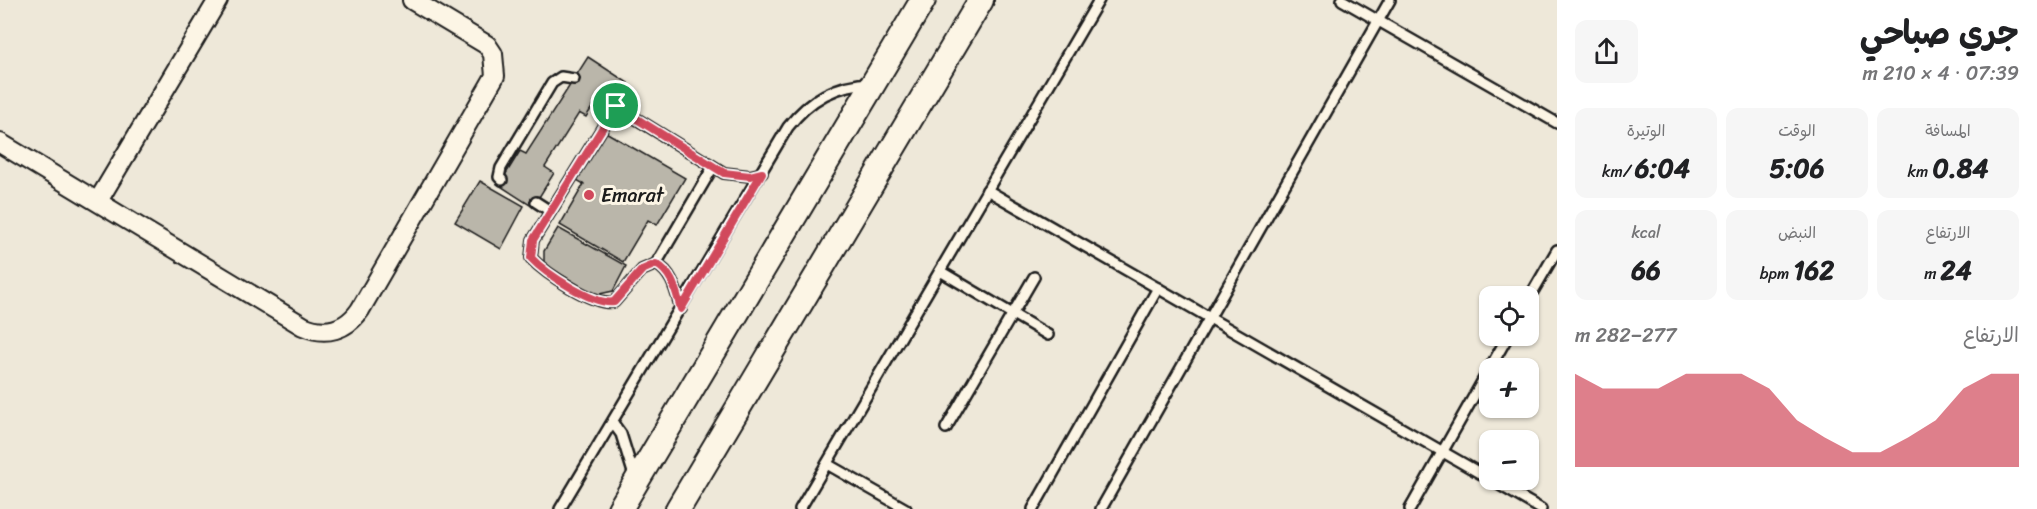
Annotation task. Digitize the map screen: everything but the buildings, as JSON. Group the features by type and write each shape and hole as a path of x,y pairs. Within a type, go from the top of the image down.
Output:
{"street":[{"path":"98,201 218,0"},
{"path":"0,143 303,326 324,332 345,326 360,310 495,75 493,54 487,45 412,0"},
{"path":"678,509 981,0"},
{"path":"620,509 873,83 915,5"}],"lane":[{"path":"800,509 1099,0"},
{"path":"1342,0 1557,123"},
{"path":"1101,509 1390,0"},
{"path":"502,180 499,177 501,168 552,83 561,77 573,79"},
{"path":"560,509 788,126 807,105 831,90 873,83"},
{"path":"713,167 656,264 642,270 614,302 601,303 545,271 531,258 533,240 615,106 713,167 737,176 762,173"},
{"path":"987,190 1479,474"},
{"path":"536,202 550,211"},
{"path":"1536,286 1557,250"},
{"path":"656,264 663,268 672,281 681,309"},
{"path":"939,271 1048,335"},
{"path":"946,428 1034,277"},
{"path":"1033,509 1158,288"},
{"path":"1410,509 1502,346"},
{"path":"613,423 621,434 636,482"},
{"path":"827,464 906,509"},
{"path":"1508,490 1541,509"}],"place":[{"name":"Emarat","path":"589,195"}],"route":[{"path":"616,106 724,173 750,176 762,173 681,309 668,273 656,264 649,265 642,270 614,302 601,303 545,271 531,258 530,249 533,240 616,106"}]}
